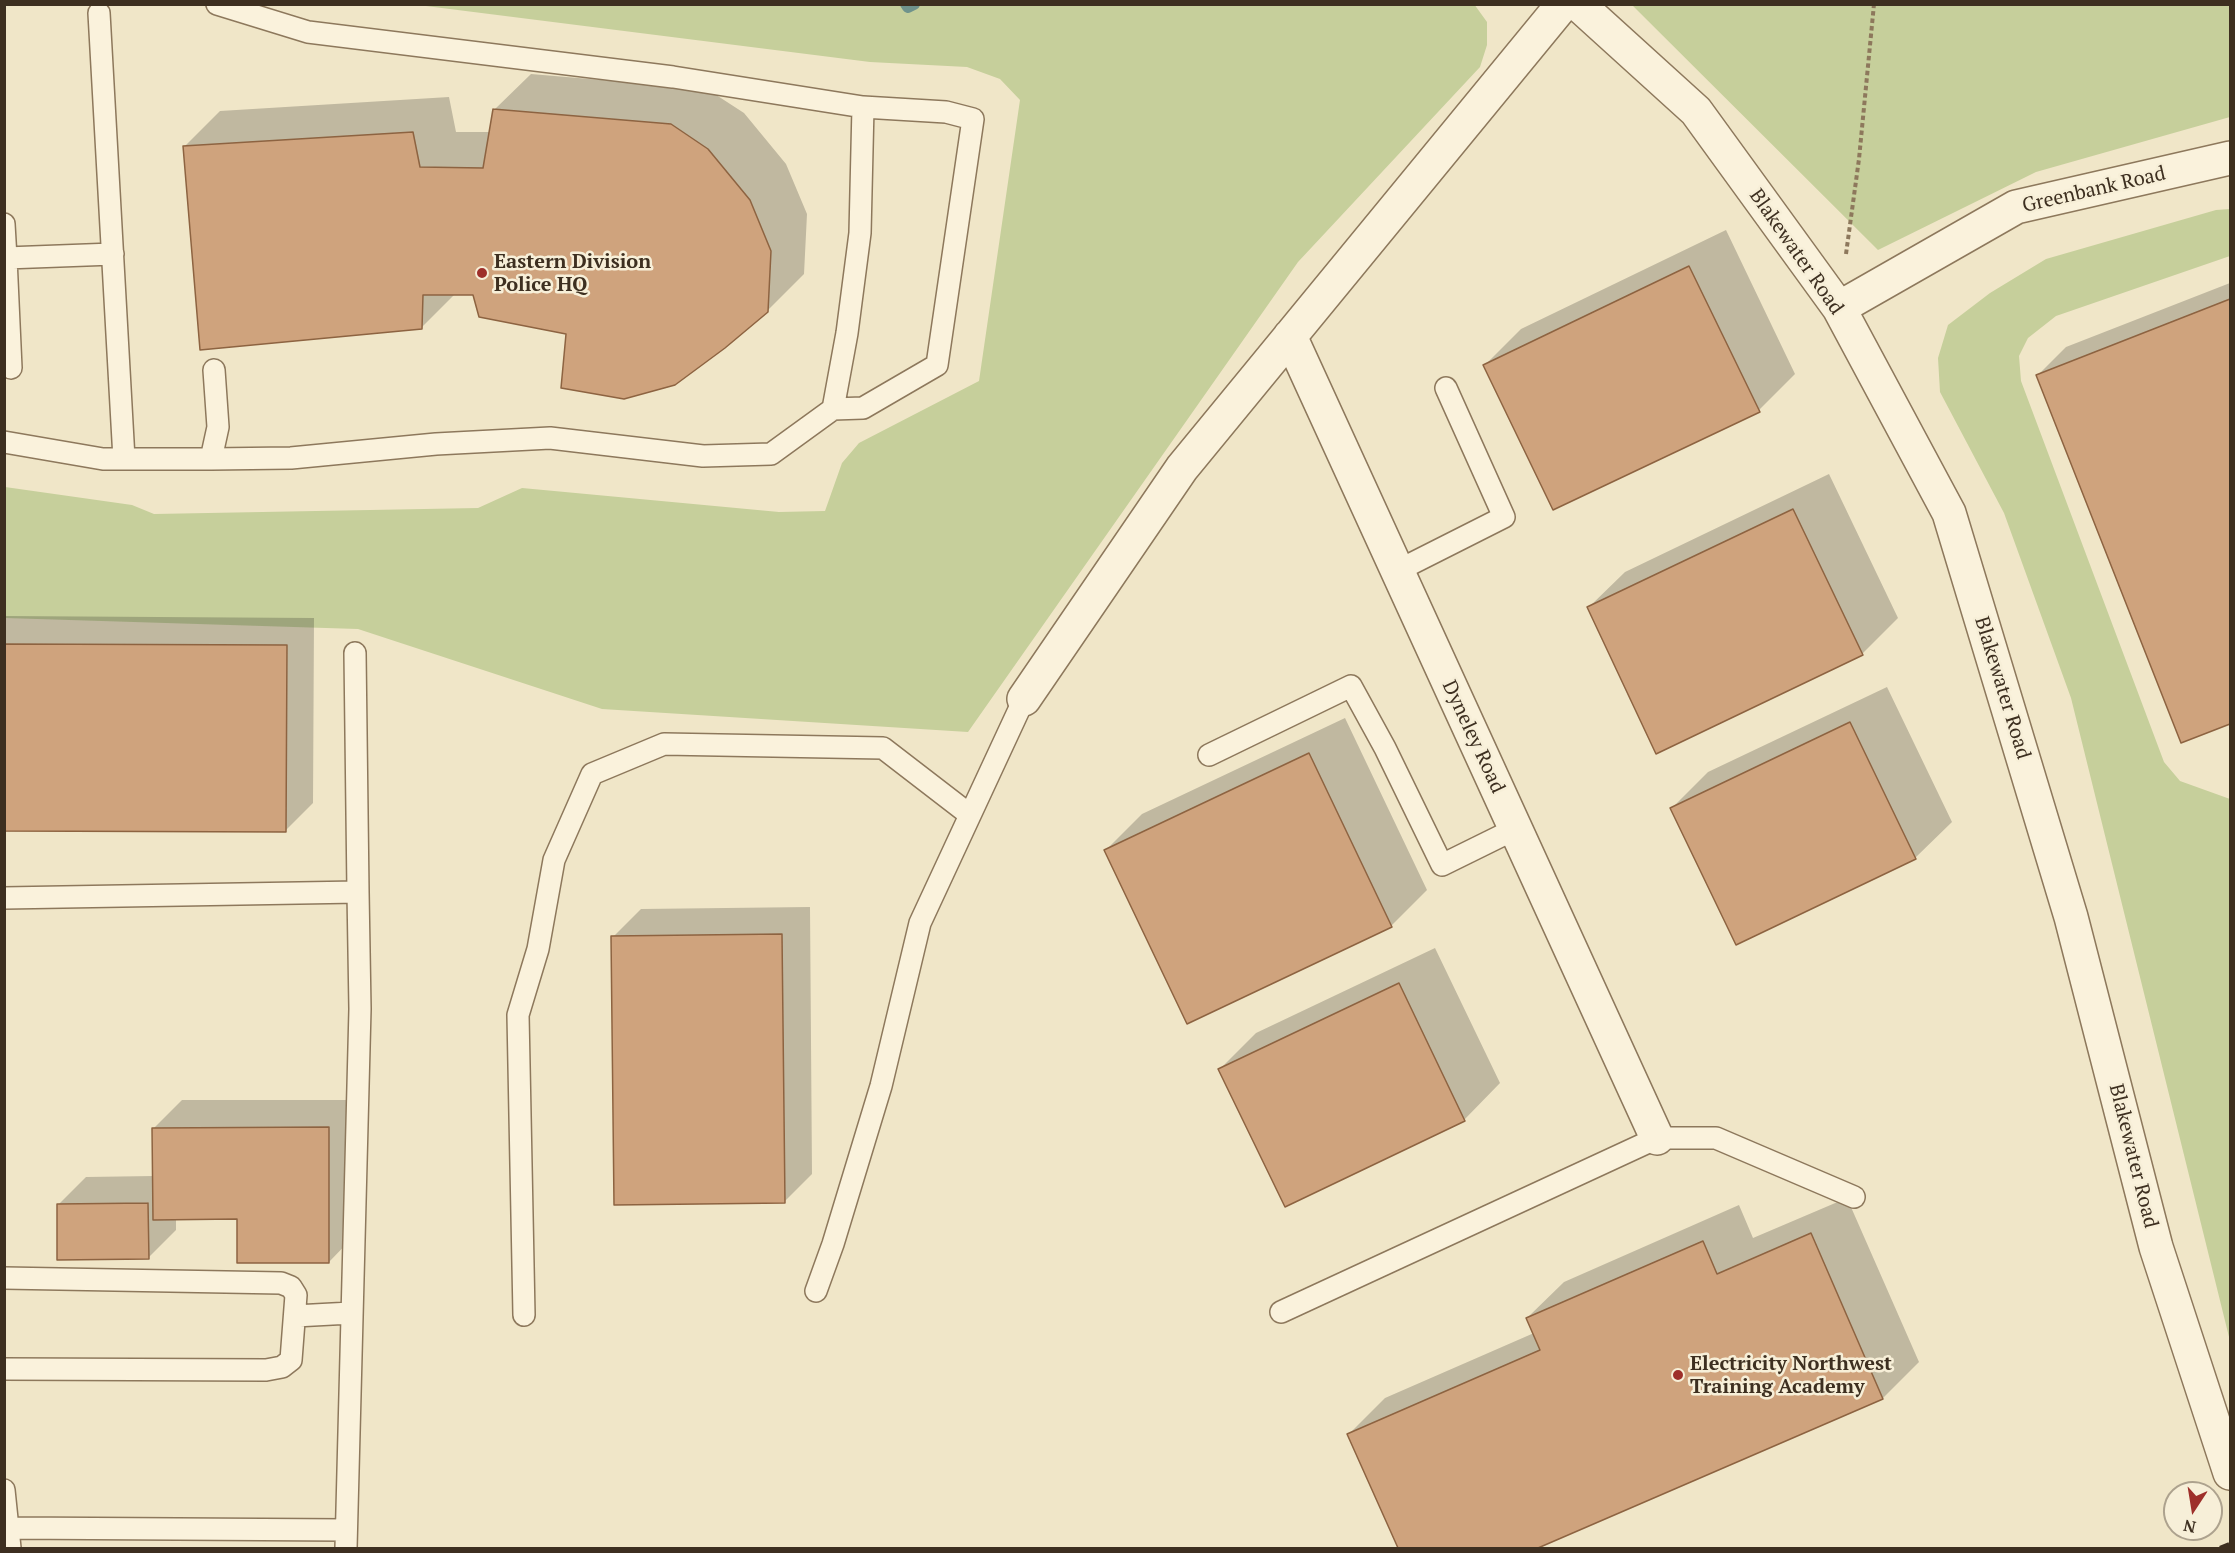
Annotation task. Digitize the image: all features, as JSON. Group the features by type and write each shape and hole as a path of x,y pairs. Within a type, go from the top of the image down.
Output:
{"street":[{"path":"1024,699 1182,468 1563,4"},
{"name":"Blakewater Road","path":"1578,4 1696,111 1839,308 1948,513 2071,917 2156,1247 2226,1460"},
{"name":"Greenbank Road","path":"1839,308 2016,207 2230,158"},
{"name":"Dyneley Road","path":"1290,336 1657,1138"}],"lane":[{"path":"4,442 103,459 291,458 436,444 550,438 703,456 771,454 833,409 862,408 936,365 973,119 946,112 863,107 673,77 308,32 217,4"},
{"path":"99,13 124,459"},
{"path":"833,409 847,333 860,233 863,107"},
{"path":"4,224 11,368"},
{"path":"6,258 113,254"},
{"path":"211,459 218,427 214,370"},
{"path":"1397,571 1504,517 1446,388"},
{"path":"4,1490 9,1538 346,1539 360,1009 355,653"},
{"path":"1209,755 1351,686 1385,748 1442,865 1515,829"},
{"path":"816,1291 833,1244 881,1086 920,923 1024,699"},
{"path":"524,1315 518,1015 538,949 554,860 592,774 664,744 883,748 970,815"},
{"path":"4,914 14,898 358,892"},
{"path":"1281,1311 1657,1138 1716,1138 1854,1197"},
{"path":"4,1278 281,1283 291,1287 296,1296 291,1360 282,1367 266,1370 4,1369"},
{"path":"295,1316 351,1313"}],"path":[{"path":"1839,308 1859,159 1874,4"}],"green space":[{"path":"1474,4 1487,22 1487,45 1480,67 1298,262 968,732 602,709 358,629 5,618 5,487 132,505 154,514 478,508 522,488 779,512 825,511 842,463 859,443 979,381 1020,100 1000,79 967,67 870,62 418,5"},
{"path":"1632,5 2230,5 2230,117 2036,172 1878,250"},
{"path":"2230,209 2230,256 2056,316 2028,338 2019,356 2021,381 2164,762 2180,781 2230,799 2230,1341 2071,698 2004,513 1940,392 1938,358 1948,325 1990,293 2046,259 2216,210"}],"building":[{"name":"Eastern Division Police HQ","path":"493,109 671,124 708,149 750,200 771,251 768,312 675,385 624,399 561,388 566,334 479,317 473,295 423,295 422,329 200,350 183,146 413,132 420,167 483,168"},
{"path":"1689,266 1760,412 1553,510 1483,365"},
{"path":"2230,299 2230,724 2181,743 2036,375"},
{"path":"1793,509 1863,655 1656,754 1587,607"},
{"path":"4,644 287,645 286,832 4,831"},
{"path":"1850,722 1916,859 1736,945 1670,808"},
{"path":"1309,753 1392,927 1187,1024 1104,850"},
{"path":"782,934 785,1203 614,1205 611,936"},
{"path":"1399,983 1465,1121 1285,1207 1218,1069"},
{"path":"329,1127 329,1263 237,1263 237,1219 153,1220 152,1128"},
{"path":"148,1203 149,1259 57,1260 57,1204"},
{"name":"Electricity Northwest Training Academy","path":"1811,1233 1883,1399 1538,1548 1398,1548 1347,1434 1540,1350 1526,1318 1703,1241 1717,1274"}],"waterway":[{"path":"906,4 908,7 914,4"}],"railway":[{"path":"2220,1548 2230,1544"}],"place":[{"name":"Eastern Division Police HQ","path":"482,273"},
{"name":"Electricity Northwest Training Academy","path":"1678,1375"}]}
